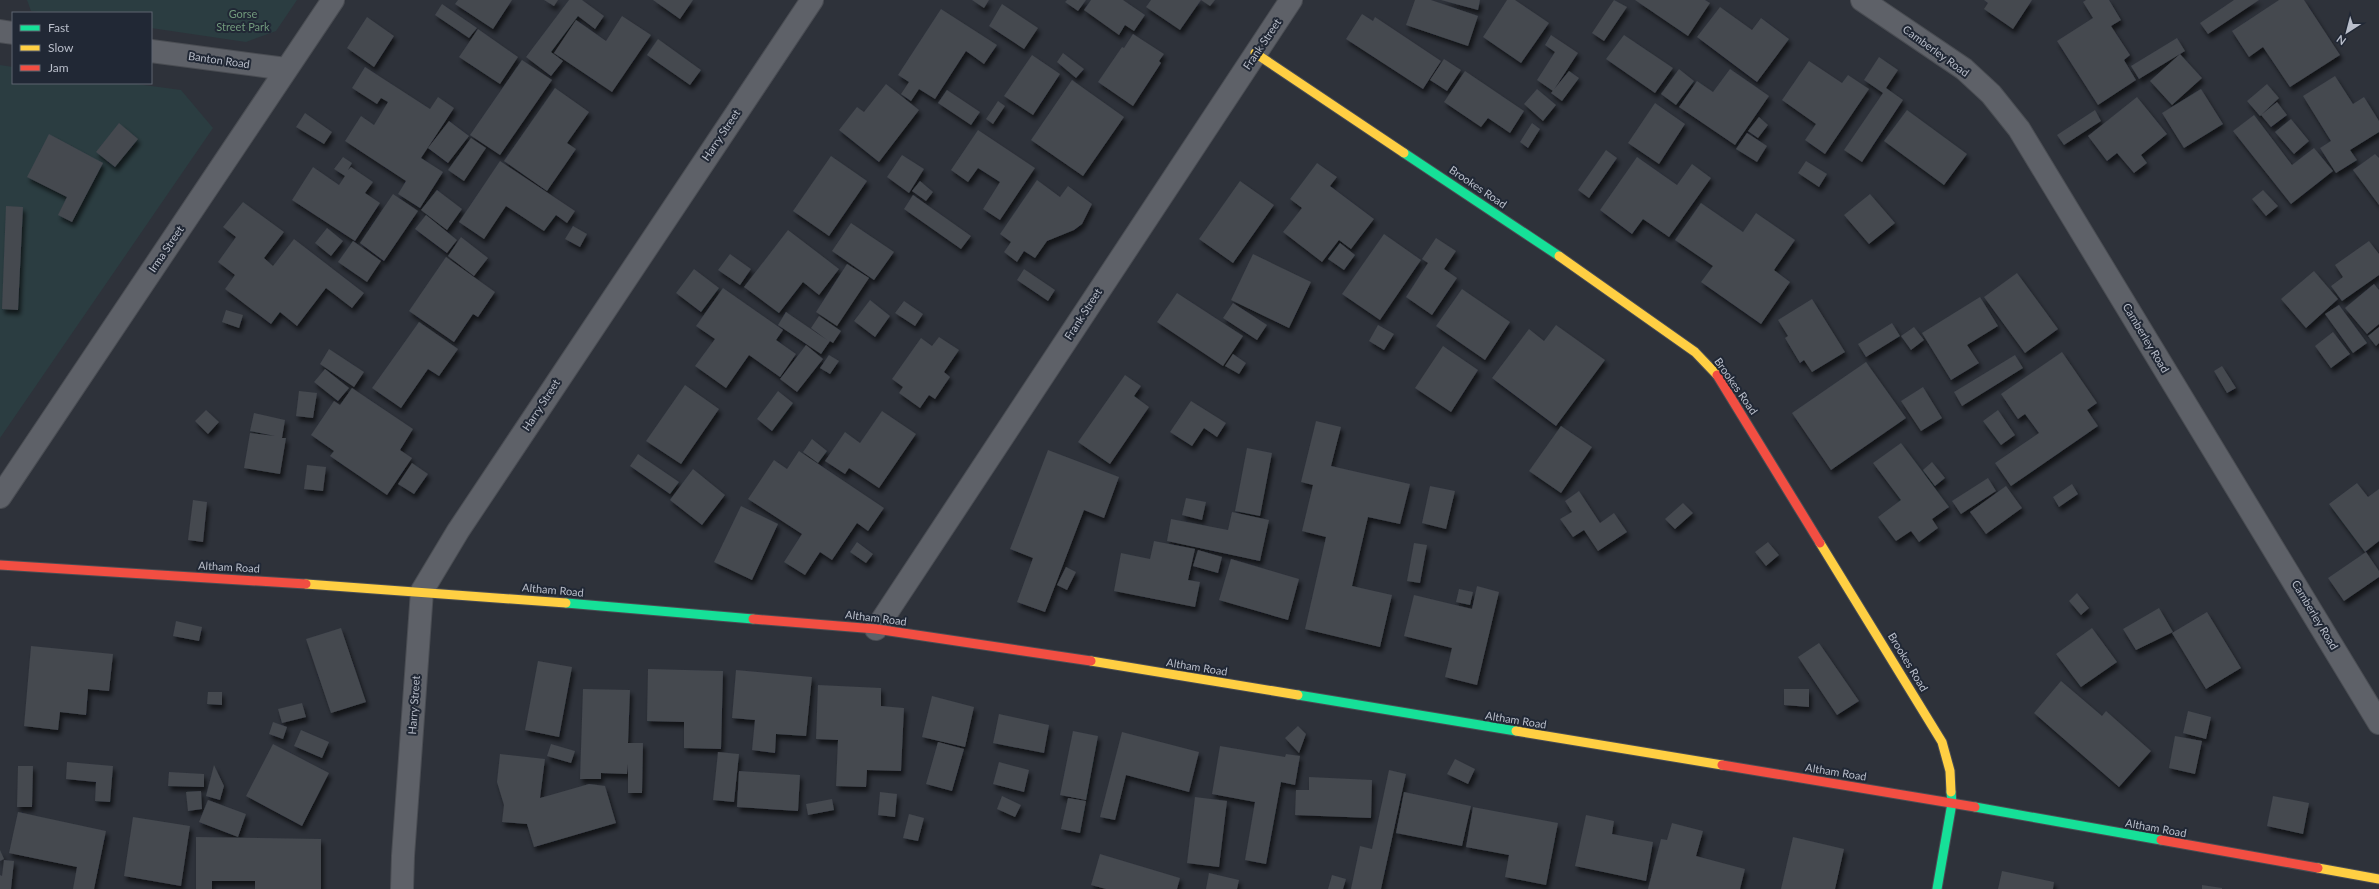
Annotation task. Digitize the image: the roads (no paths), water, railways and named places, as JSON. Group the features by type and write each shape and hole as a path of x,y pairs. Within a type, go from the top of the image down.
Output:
{"street":[{"name":"Irma Street","path":"0,497 333,0"},
{"name":"Harry Street","path":"402,889 403,856 422,590 458,531 812,0"},
{"name":"Frank Street","path":"876,629 1291,0"},
{"name":"Camberley Road","path":"1862,0 1964,69 1991,94 2019,129 2379,723"},
{"path":"0,31 12,33"},
{"name":"Banton Road","path":"152,51 286,69"},
{"name":"Brookes Road","path":"1255,53 1580,270 1690,348 1714,372 1942,742 1950,771 1952,803 1938,889"},
{"name":"Altham Road","path":"0,565 422,590 876,629 1128,667 1952,803 2379,879"},
{"name":"Harry Street","path":"395,889 403,856"}],"park label":[{"name":"Gorse Street Park","path":"243,20"}]}
